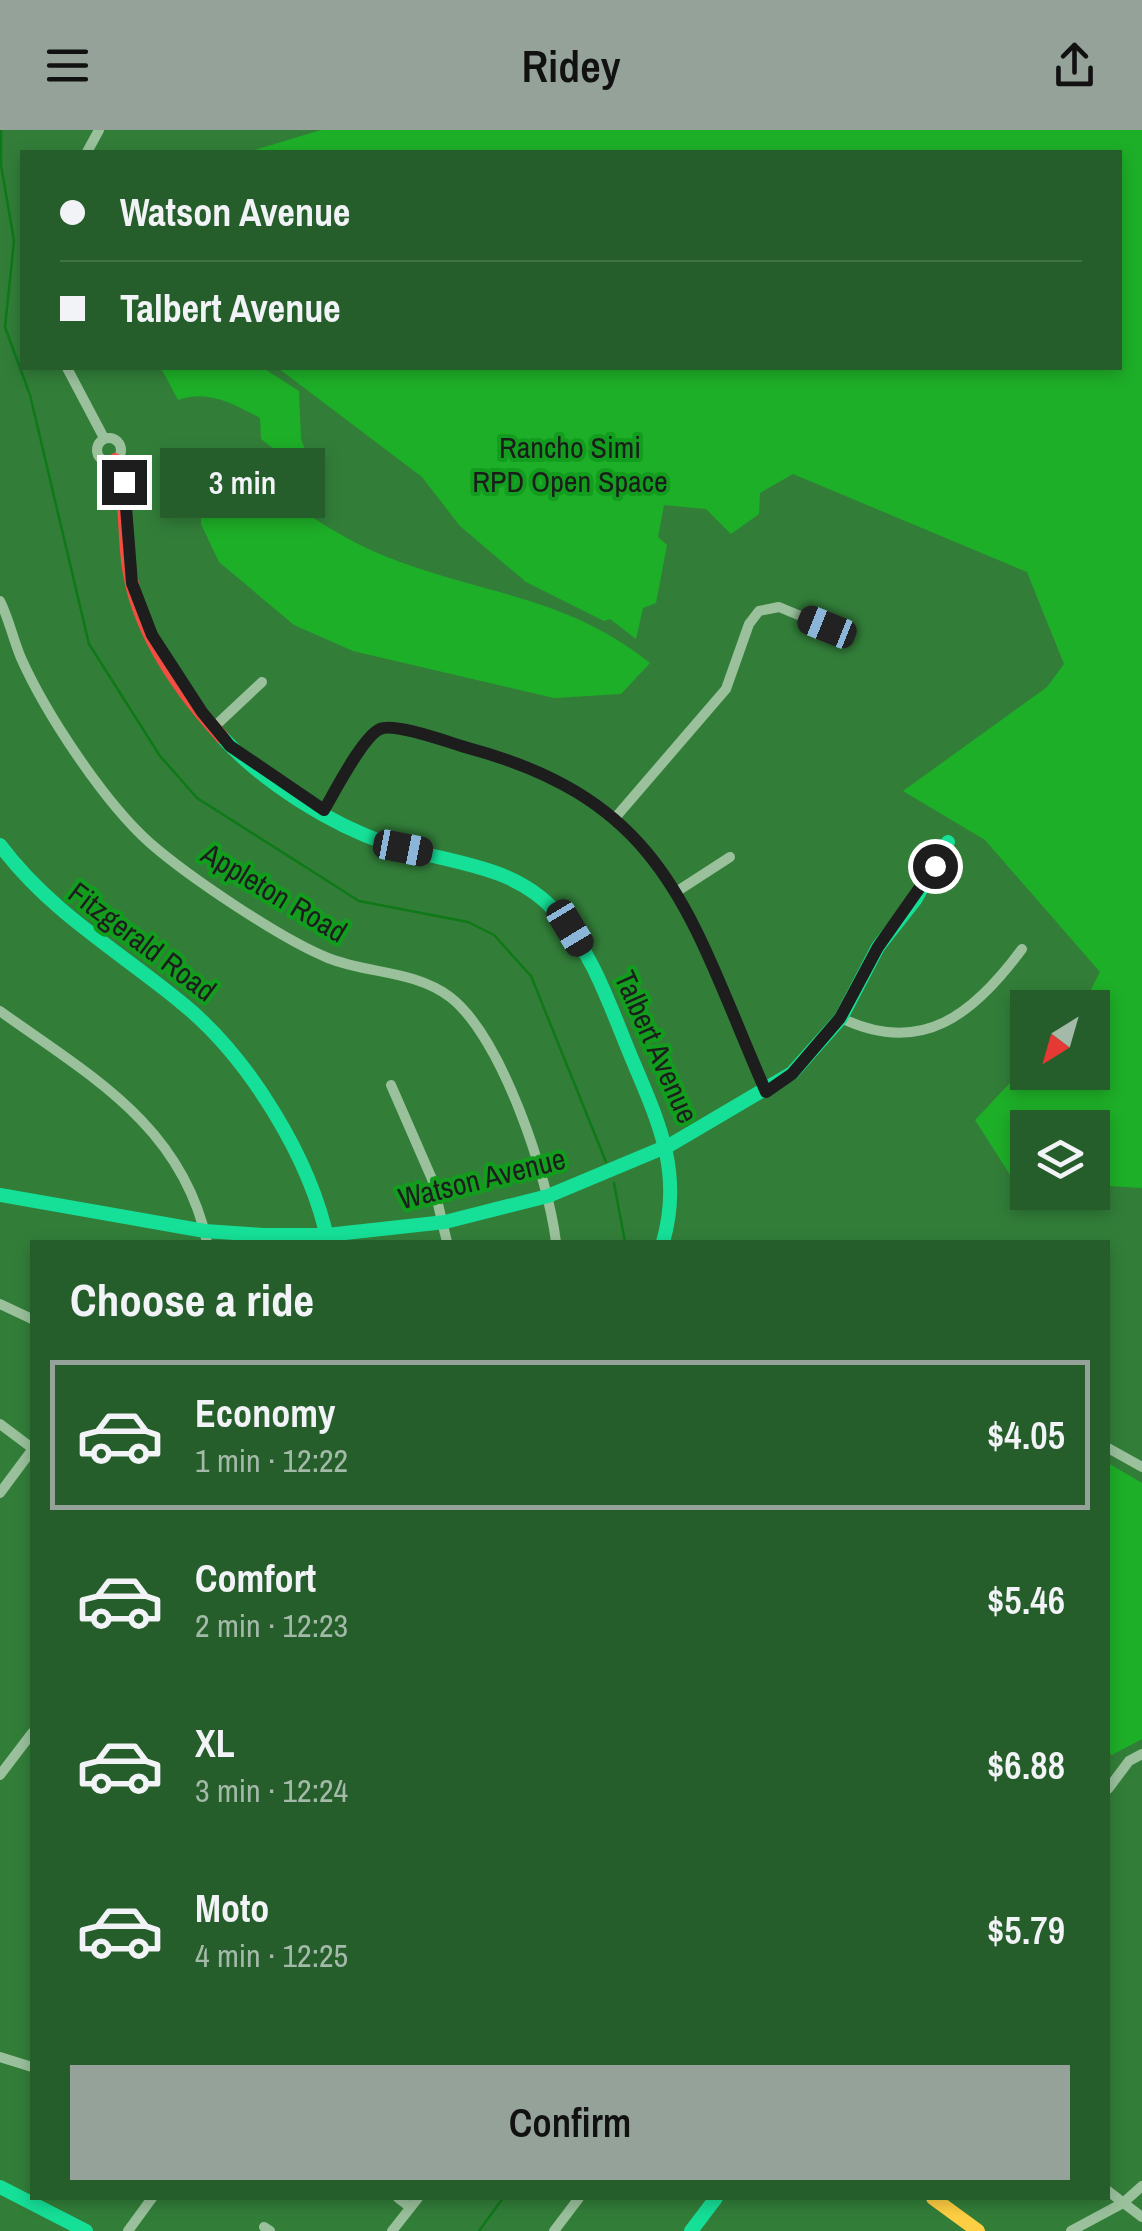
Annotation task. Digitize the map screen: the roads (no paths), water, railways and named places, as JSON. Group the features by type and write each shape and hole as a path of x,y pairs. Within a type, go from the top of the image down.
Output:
{"street":[{"path":"68,370 104,438 97,453 105,462 115,460"},
{"name":"Talbert Avenue","path":"115,460 126,486 128,565 137,604 152,635 213,728 248,761 384,843 497,870 550,906 586,955 670,1145 675,1198 664,1240"},
{"name":"Appleton Road","path":"0,601 36,686 103,790 148,841 310,949 348,964 424,982 466,1012 488,1044 531,1142 548,1196 556,1240"},
{"path":"615,818 726,689 749,624 759,611 779,607 827,627"},
{"path":"213,728 262,682"},
{"path":"324,810 371,735 390,727 533,767 575,788 615,818 646,849 676,892 766,1092"},
{"name":"Watson Avenue","path":"0,1195 206,1237 327,1239 445,1222 548,1196 670,1145 792,1074 840,1018 878,947 915,900 948,842"},
{"name":"Fitzgerald Road","path":"0,845 45,904 182,1004 233,1054 280,1122 327,1239"},
{"path":"676,892 730,858"},
{"path":"840,1018 887,1034 941,1026 972,1005 1022,949"},
{"path":"0,1010 88,1070 130,1106 176,1166 206,1237"},
{"path":"391,1084 445,1222 448,1240"},
{"path":"0,1304 30,1318"},
{"path":"0,1424 30,1447"},
{"path":"1110,1449 1142,1467"},
{"path":"0,1493 30,1452"},
{"path":"0,1776 30,1736"},
{"path":"1110,1787 1129,1761 1142,1754"},
{"path":"0,2057 30,2065"},
{"path":"1070,2231 1122,2203 1142,2186"},
{"path":"0,2187 86,2231"},
{"path":"1110,2193 1142,2217"},
{"path":"128,2231 151,2200"},
{"path":"554,2231 577,2200"},
{"path":"690,2231 714,2200"},
{"path":"936,2200 978,2231"},
{"path":"392,2231 414,2202"}],"waterway":[{"path":"1,130 1,165 14,241 5,327 20,368"},
{"path":"21,370 89,644 160,756 197,798 359,901 468,922 494,935 531,976 606,1162"},
{"path":"614,1183 625,1240"},
{"path":"479,2231 502,2200"}],"park label":[{"name":"Rancho Simi RPD Open Space","path":"570,465"}]}
